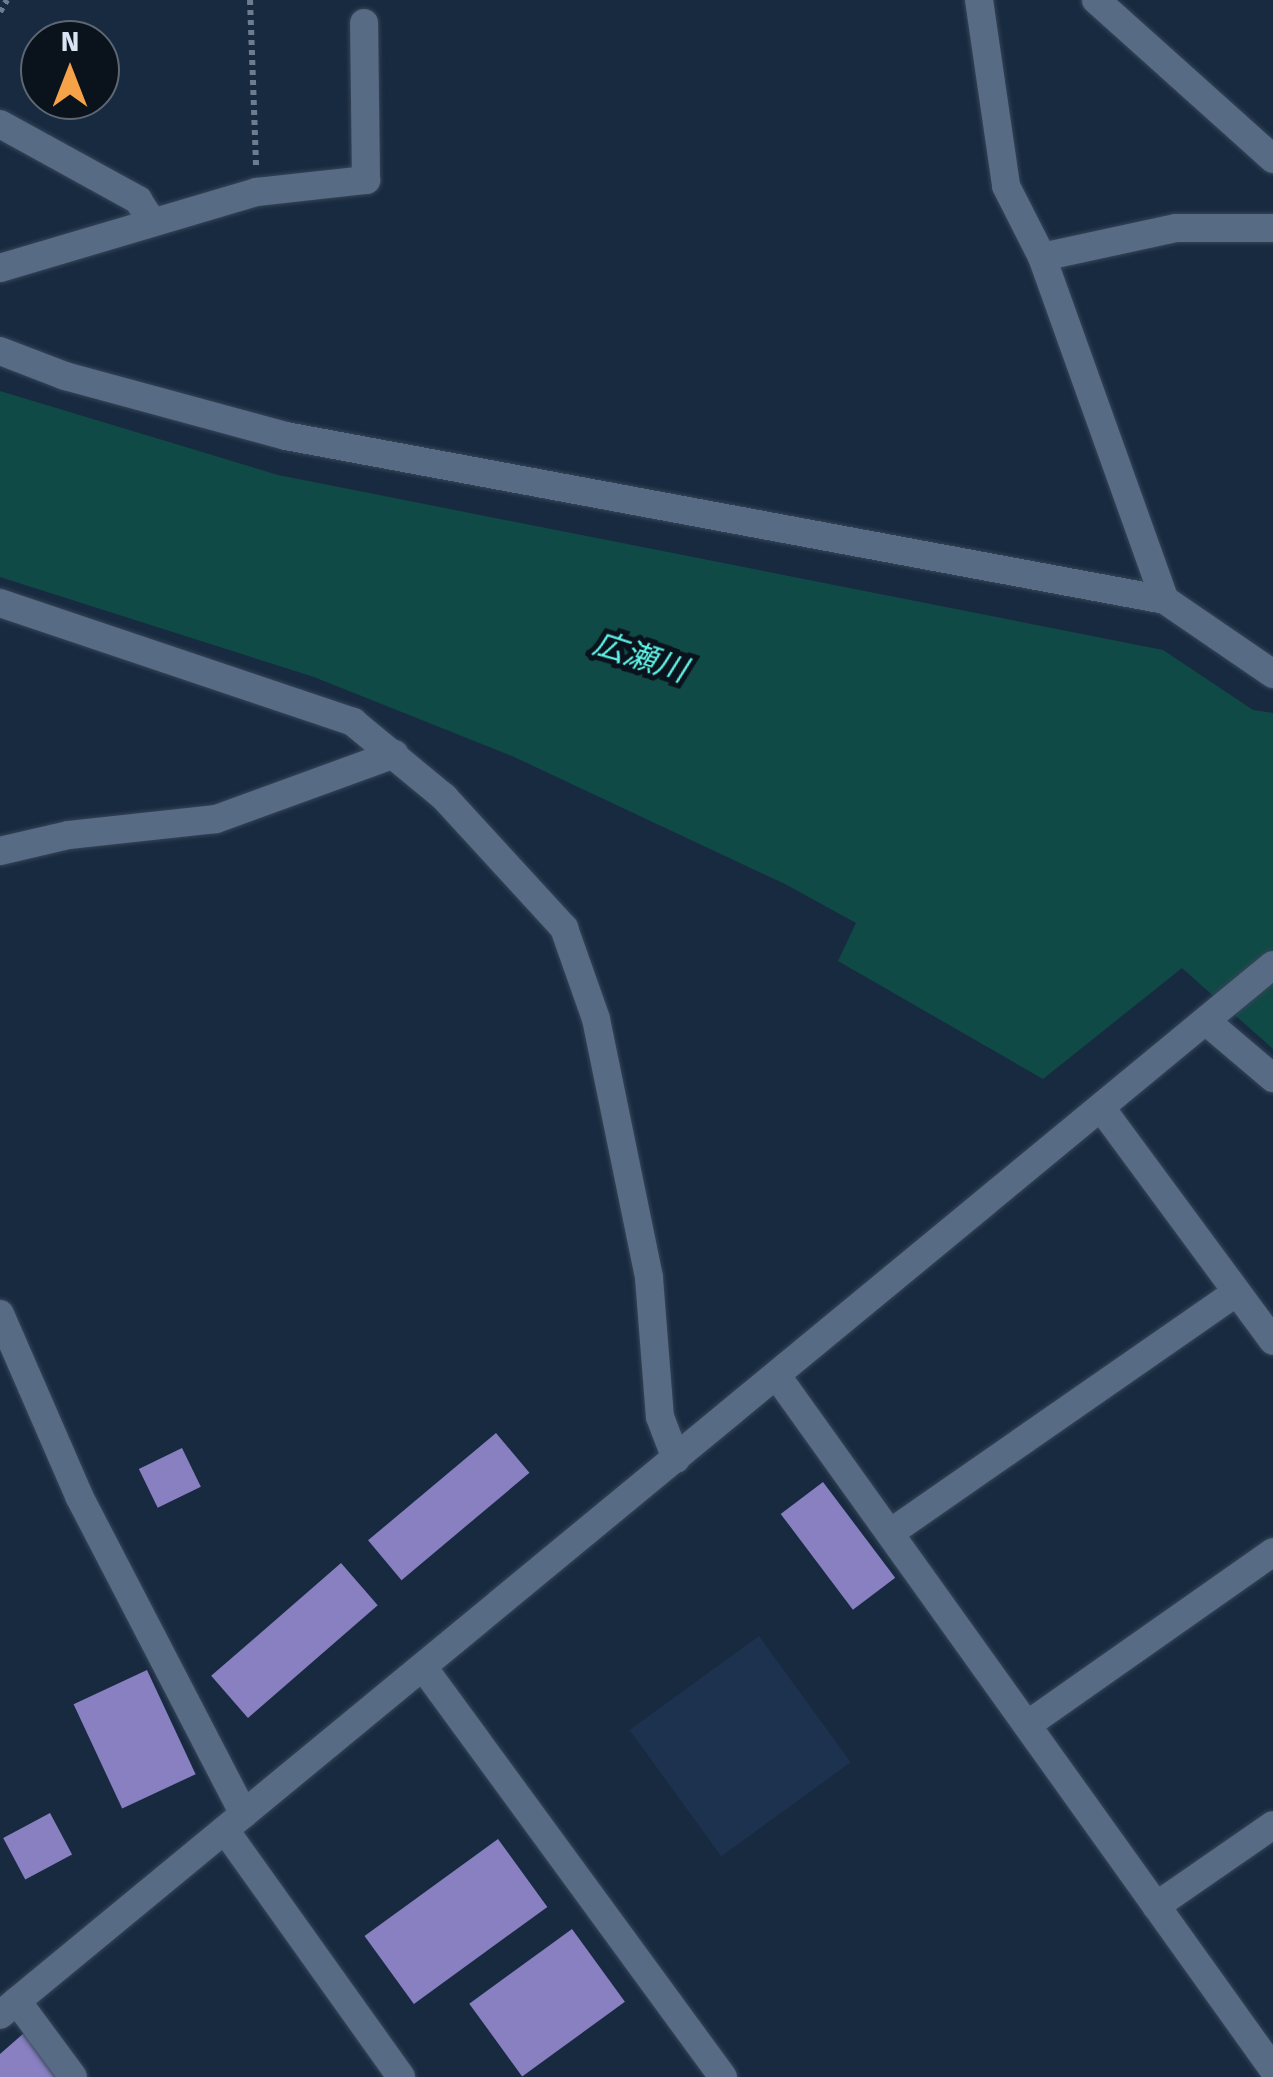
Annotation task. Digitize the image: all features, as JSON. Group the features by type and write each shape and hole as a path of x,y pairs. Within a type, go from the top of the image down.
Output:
{"street":[{"path":"979,0 1006,186 1042,257 1164,600"},
{"path":"1096,0 1273,159"},
{"path":"0,268 151,220 257,192 366,180 364,22"},
{"path":"0,124 138,200 151,220"},
{"path":"1042,257 1176,228 1273,228"},
{"path":"0,350 65,376 286,436 1164,600 1273,674"},
{"path":"0,603 352,722 396,754 481,835 564,928 596,1019 649,1278 660,1417 676,1459"},
{"path":"0,851 69,835 216,819 396,754"},
{"path":"73,2077 8,2008 1273,965"},
{"path":"1212,1017 1273,1078"},
{"path":"1102,1109 1273,1341"},
{"path":"890,1533 1237,1292"},
{"path":"0,1314 79,1496 234,1822 401,2077"},
{"path":"777,1376 1273,2069"},
{"path":"1027,1725 1273,1552"},
{"path":"423,1667 723,2077"},
{"path":"1156,1906 1273,1825"}],"path":[{"path":"0,12 6,0"},
{"path":"250,0 257,192"}],"shaded area":[{"path":"759,1636 851,1762 721,1856 630,1730"}],"water":[{"name":"広瀬川","path":"0,391 278,475 1163,650 1253,710 1273,713 1273,1049 1182,968 1043,1079 838,961 856,923 785,884 512,756 314,677 0,577"}],"building":[{"path":"496,1433 529,1473 401,1580 368,1540"},
{"path":"182,1448 201,1487 158,1508 139,1469"},
{"path":"823,1482 895,1578 853,1610 781,1514"},
{"path":"341,1563 378,1605 248,1718 211,1676"},
{"path":"147,1670 196,1774 122,1808 74,1704"},
{"path":"50,1813 72,1854 25,1879 3,1838"},
{"path":"498,1839 547,1907 414,2004 365,1936"},
{"path":"572,1929 625,2002 522,2076 469,2004"},
{"path":"24,2033 56,2077 0,2077 0,2054"}]}
